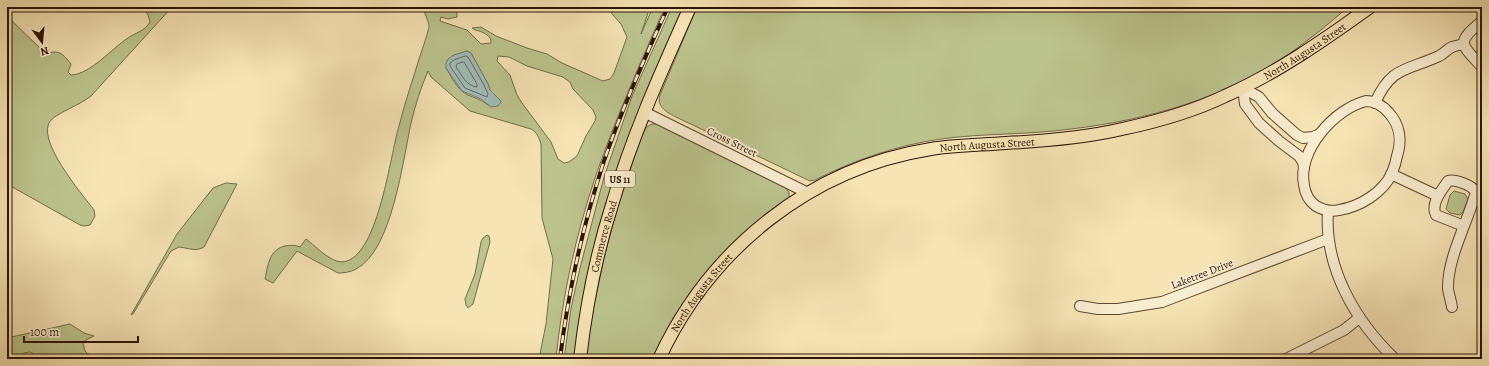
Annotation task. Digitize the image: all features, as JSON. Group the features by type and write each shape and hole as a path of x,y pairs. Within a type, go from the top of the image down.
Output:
{"main road":[{"name":"Commerce Road","path":"580,359 588,299 600,246 615,193 644,112 690,7"},
{"name":"North Augusta Street","path":"659,359 685,310 725,258 769,218 808,193 842,175 899,156 932,149 1046,140 1097,134 1163,118 1222,98 1243,88 1293,60 1370,7"}],"street":[{"path":"1482,20 1464,38 1465,48 1482,67"},
{"path":"1375,103 1381,89 1389,79 1397,73 1408,67 1439,56 1451,47 1464,44"},
{"path":"1243,88 1259,97 1272,113 1297,135 1303,138 1318,135"},
{"path":"1243,88 1245,104 1259,123 1299,156 1303,162 1304,168"},
{"path":"1366,101 1375,103 1388,112 1396,122 1398,128 1399,147 1391,174 1376,192 1361,203 1344,209 1328,211 1314,204 1307,196 1303,181 1304,168 1310,149 1318,135 1336,118 1352,107 1366,101"},
{"name":"Cross Street","path":"644,112 808,193"},
{"path":"1391,174 1438,196"},
{"path":"1452,307 1448,290 1452,262 1472,207 1475,190 1452,180 1448,182 1438,196 1434,207 1436,216 1464,226"},
{"path":"1328,211 1328,240 1341,283 1359,318 1395,359"},
{"name":"Laketree Drive","path":"1080,306 1098,309 1118,309 1162,302 1328,240"},
{"path":"1286,359 1344,330 1359,318"}],"green space":[{"path":"7,7 14,7 7,16"},
{"path":"141,7 172,7 91,96 55,117 51,120 47,128 54,152 62,166 94,210 95,216 90,225 80,225 7,184 7,16 46,54 58,52 63,55 71,64 68,72 71,75 78,74 93,66 121,43 145,28 150,22 146,12"},
{"path":"422,7 457,7 457,17 448,19 441,17 440,21 467,30 481,44 491,43 490,38 486,34 472,28 481,27 496,36 547,54 562,63 603,81 610,79 614,73 627,37 621,24 606,7 650,7 641,34 653,7 665,7 620,112 589,197 576,243 566,289 556,359 539,359 546,324 553,259 542,218 541,144 539,137 531,129 470,111 431,77 428,71 413,117 400,181 387,225 379,244 368,259 354,270 338,273 297,251 273,283 265,279 272,255 280,248 285,246 291,245 300,247 306,239 320,251 336,261 342,262 347,261 358,253 367,239 382,201 401,117 429,27","holes":["467,51 471,53 490,90 501,102 488,105 463,92 454,82 446,68 452,56","498,56 509,57 527,66 563,77 570,82 573,89 593,110 596,117 595,121 577,156 569,162 564,163 558,159 551,142 517,95 510,75 497,61"]},
{"path":"672,7 685,7 640,112 575,359 564,359 571,308 604,177 632,96"},
{"path":"697,7 1348,7 1289,54 1239,83 1185,105 1129,120 1100,125 1055,131 957,137 909,145 876,154 810,181 676,117 661,106 659,99 660,95"},
{"path":"652,124 657,124 785,187 789,192 789,197 786,201 751,228 654,359 585,359 593,310 616,212 642,133"},
{"path":"226,183 237,184 204,247 195,249 179,247 171,251 131,315 177,234 213,188"},
{"path":"1454,191 1465,194 1468,199 1463,212 1460,215 1450,213 1446,209 1450,195"},
{"path":"487,235 489,236 490,242 473,304 468,308 465,299 475,274 481,242"},
{"path":"70,324 84,333 94,336 83,343 85,351 88,354 107,359 44,359 30,352 24,353 20,359 7,359 7,338"}],"water":[{"path":"467,51 471,53 490,90 500,100 501,102 498,106 491,107 481,99 462,91 446,68 448,59 454,55"}],"railway":[{"path":"560,359 567,309 577,259 596,185 626,103 668,7"}]}
